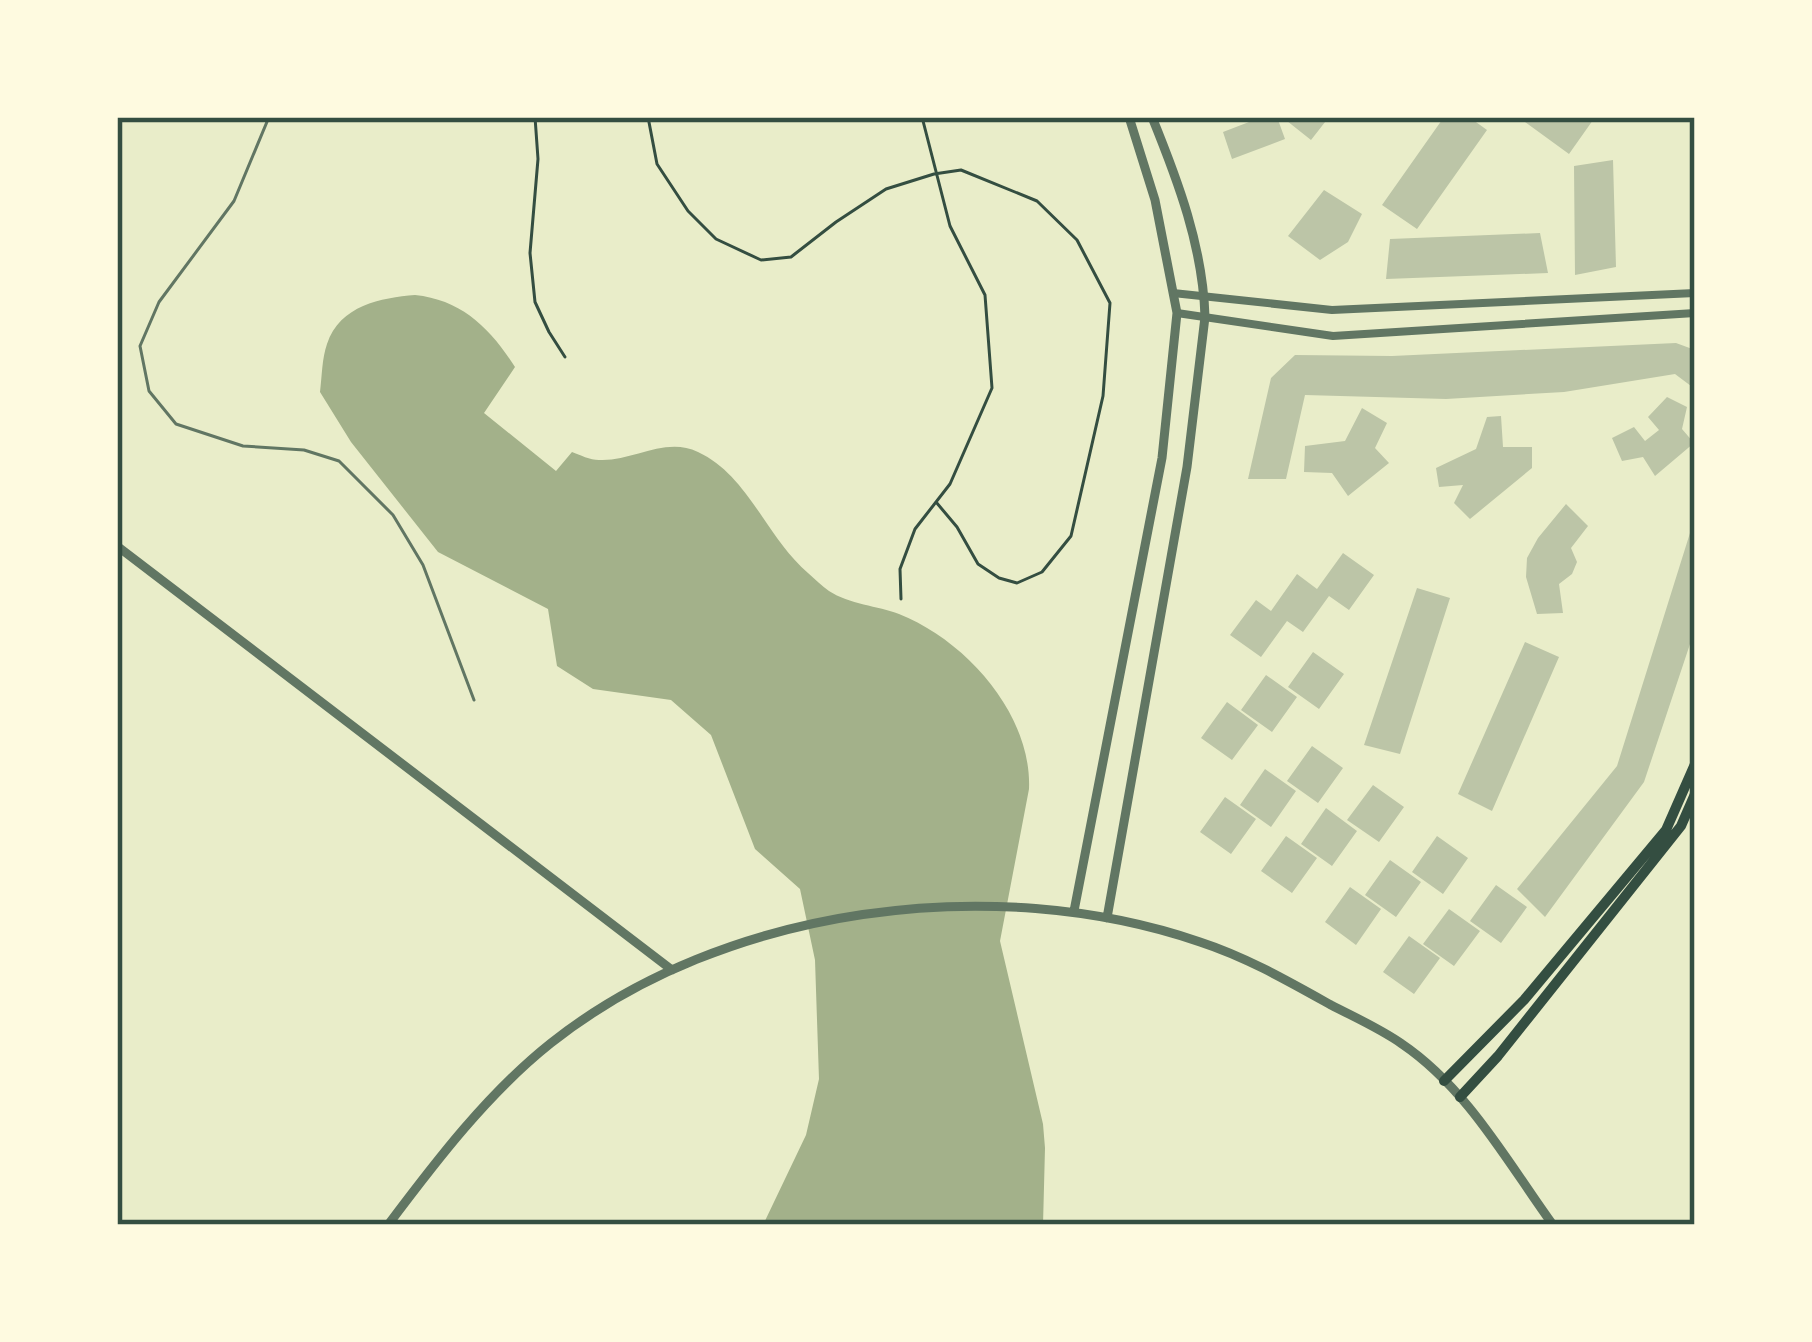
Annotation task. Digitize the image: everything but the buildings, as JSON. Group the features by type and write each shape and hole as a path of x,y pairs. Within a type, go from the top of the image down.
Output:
{"main road":[{"path":"1444,1081 1524,1000 1666,830 1695,764"},
{"path":"1460,1096 1498,1056 1681,826 1695,794"}],"street":[{"path":"1074,911 1162,458 1177,313 1155,200 1129,117"},
{"path":"1107,918 1187,467 1205,317 1185,199 1152,117"},
{"path":"1173,293 1332,310 1695,292"},
{"path":"1177,313 1333,336 1695,313"},
{"path":"117,546 672,970"},
{"path":"388,1225 526,1064 609,1002 672,970 773,933 926,906 1074,911 1197,940 1254,963 1403,1044 1460,1096 1553,1225"}],"lane":[{"path":"268,117 234,200 159,302 149,324 140,346 149,391 176,424 243,446 304,450 339,461 393,514 423,565 474,700"}],"path":[{"path":"536,117 538,159 530,253 535,302 566,357"},
{"path":"647,117 657,164 688,211 716,238 761,260 791,257 886,189 961,170 1036,202 1077,240 1110,303 1103,396 1071,536 1042,572 1017,583 978,564 936,502"},
{"path":"901,599 899,569 915,529 950,484 992,388 985,295 950,226 922,117"}],"shaded area":[{"path":"415,295 461,310 495,340 515,367 484,413 556,471 572,452 611,460 661,448 698,452 731,476 793,558 824,587 924,626 948,642 991,684 1020,734 1027,761 1029,789 1000,941 1043,1124 1043,1225 763,1225 806,1135 819,1079 815,960 800,889 755,849 711,735 671,700 593,689 557,666 548,609 438,552 351,442 320,392 327,344 341,320 352,312 389,298"}]}
